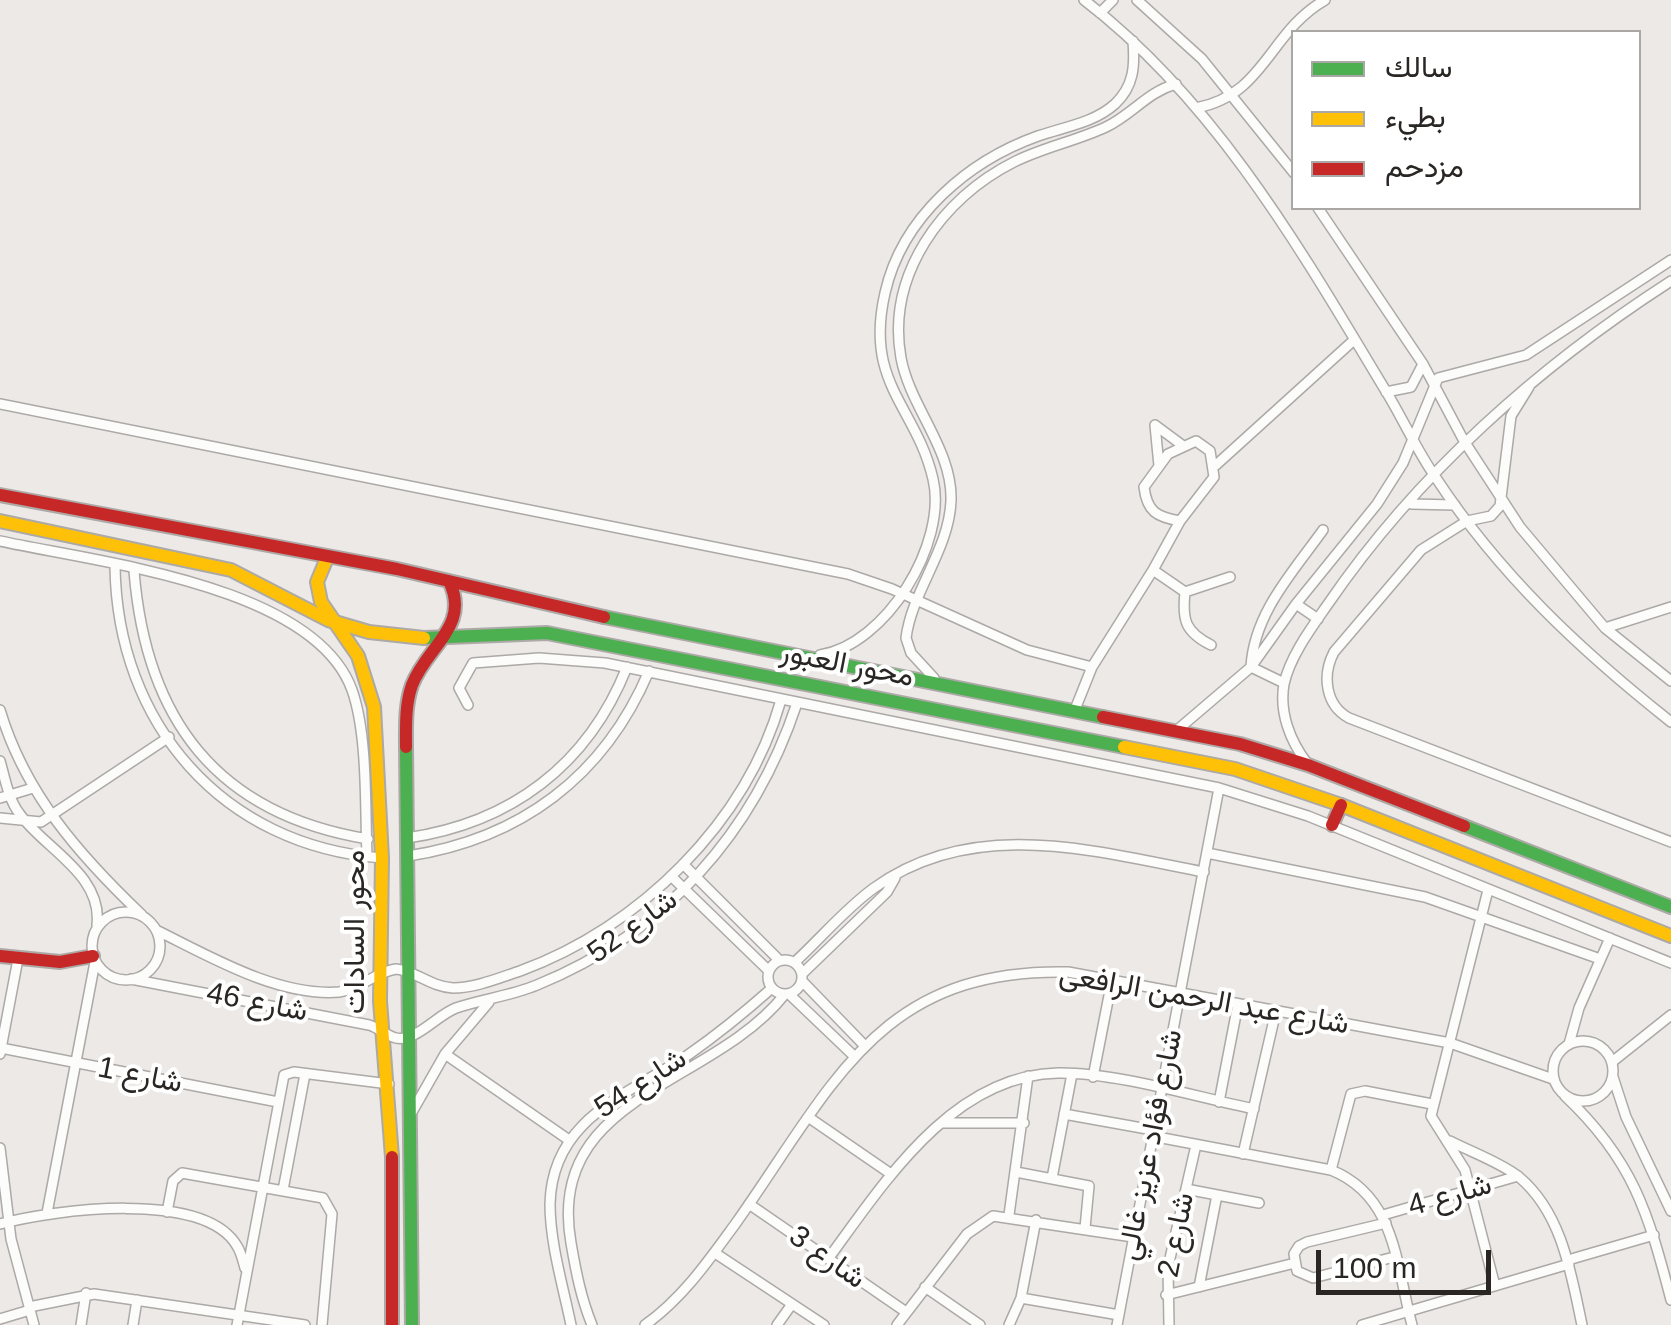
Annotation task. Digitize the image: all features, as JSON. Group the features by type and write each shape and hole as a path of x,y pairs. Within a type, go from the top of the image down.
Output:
{"main road":[{"name":"محور العبور","path":"0,495 448,581 1176,731 1308,765 1671,907"},
{"name":"محور العبور","path":"0,521 231,570 278,590 328,620 394,636 446,638 516,630 607,642 1235,769 1341,805 1671,936"},
{"name":"محور السادات","path":"327,558 320,569 316,596 328,620 346,638 370,683 374,839 382,858 382,1030 389,1084 392,1325"},
{"name":"محور السادات","path":"412,1325 406,711 418,670 446,638 458,617 458,604 448,581"},
{"path":"1332,825 1341,805"},
{"path":"0,956 60,962 94,959"}],"street":[{"path":"1084,0 1176,84 1278,216 1434,476 1467,521 1542,612 1597,664 1671,722"},
{"path":"1100,12 1113,0"},
{"path":"1137,0 1202,59 1291,169"},
{"path":"1196,108 1233,96 1251,81 1286,31 1325,0"},
{"path":"808,656 862,640 890,615 927,542 935,492 930,468 889,386 882,354 882,304 897,257 915,228 976,166 1013,146 1088,120 1115,104 1132,79 1133,42"},
{"path":"944,686 920,666 907,643 951,499 945,465 908,383 898,327 904,289 928,237 955,204 998,170 1103,128 1128,114 1149,94 1176,84"},
{"path":"1319,210 1423,364 1464,442 1503,501 1562,580 1605,628 1671,681"},
{"path":"1176,731 1251,667 1391,484 1434,383 1448,372 1501,364 1526,355 1671,260"},
{"path":"1308,765 1287,725 1284,683 1318,619 1464,442 1528,387 1671,282"},
{"path":"1216,465 1354,340"},
{"path":"1386,392 1411,387 1423,364"},
{"path":"889,386 908,383"},
{"path":"1528,387 1511,416 1503,501 1486,519 1467,521 1416,555 1334,652 1326,678 1334,706 1349,718 1671,842"},
{"path":"0,404 848,574 1027,650 1092,667"},
{"path":"1159,466 1154,425 1182,446"},
{"path":"1074,712 1092,667 1180,521 1214,477 1216,465 1210,451 1196,441 1182,446 1159,466 1144,487 1146,504 1158,518 1180,521"},
{"path":"1409,505 1456,506"},
{"path":"1251,667 1252,646 1270,605 1323,530"},
{"path":"0,542 207,588 304,632 334,658 353,692 374,839 367,857"},
{"path":"115,566 124,650 144,702 166,738 214,791 241,812 301,842 382,858"},
{"path":"1153,570 1185,592"},
{"path":"134,571 148,658 180,730 209,762 268,806 312,826 374,839"},
{"path":"1185,592 1230,577"},
{"path":"1185,592 1182,619 1192,635 1211,645"},
{"path":"1296,604 1318,619"},
{"path":"1605,628 1671,607"},
{"path":"468,705 459,688 473,663 562,659 649,671 1220,788 1332,825 1671,963"},
{"path":"407,838 476,822 541,786 593,733 627,667"},
{"path":"1251,667 1284,683"},
{"path":"408,856 483,838 554,800 610,742 649,671"},
{"name":"شارع 52","path":"381,972 410,972 452,988 529,968 607,928 683,864 752,770 781,700"},
{"name":"شارع 52","path":"412,1036 440,1015 491,1000 586,962 651,920 697,878 758,795 797,703"},
{"path":"0,710 33,788 50,814 156,930 160,945 156,961 146,973 132,979 111,977 94,959"},
{"path":"0,818 29,824 50,814 180,730"},
{"path":"0,761 5,797 90,890 97,909 94,959 46,1213"},
{"path":"5,797 33,788"},
{"name":"شارع فؤاد عزيز غالي","path":"1118,1320 1220,788"},
{"path":"795,962 867,894 895,878 960,852 1028,842 1204,872"},
{"path":"1207,852 1372,884 1480,915 1600,959"},
{"path":"683,864 779,960 795,962"},
{"path":"671,876 769,971 772,988 787,994 854,1058"},
{"path":"787,994 887,892 895,878"},
{"path":"1488,890 1432,1104 1434,1128 1456,1152 1470,1190 1496,1286"},
{"path":"96,929 116,912 142,915"},
{"name":"شارع 46","path":"156,930 240,969 311,990 351,990 381,972"},
{"path":"1610,938 1569,1044 1555,1058 1554,1078 1565,1096 1616,1149 1639,1190 1671,1300"},
{"path":"1,1051 18,958"},
{"path":"769,971 779,960"},
{"path":"795,962 802,978 864,1045"},
{"name":"شارع عبد الرحمن الرافعى","path":"645,1325 685,1291 864,1045 901,1014 940,992 981,978 1039,972 1112,980 1450,1043 1554,1078"},
{"name":"شارع 46","path":"132,979 382,1030"},
{"path":"1093,1077 1112,980"},
{"name":"شارع 54","path":"571,1325 550,1206 558,1161 569,1140 593,1112 685,1057 772,988"},
{"name":"شارع 54","path":"592,1325 577,1278 566,1205 572,1174 586,1145 615,1115 692,1069 787,994"},
{"path":"410,1114 445,1054 491,1000"},
{"path":"1219,1102 1238,1004"},
{"path":"1244,1154 1276,1011"},
{"path":"1612,1062 1671,1014"},
{"path":"382,1030 399,1038 412,1036"},
{"path":"1569,1044 1595,1043 1612,1062 1626,1117 1671,1212"},
{"name":"شارع 1","path":"1,1051 278,1102"},
{"path":"445,1054 569,1140"},
{"path":"238,1320 278,1102 287,1073 389,1084"},
{"path":"284,1190 305,1074"},
{"path":"1052,1178 1072,1074"},
{"path":"828,1259 890,1174 943,1123 968,1102 1028,1076 1072,1074 1254,1108"},
{"path":"1565,1096 1590,1100 1606,1091 1613,1075"},
{"path":"1010,1215 1028,1076"},
{"path":"1331,1170 1351,1094 1365,1091 1432,1104"},
{"path":"1064,1114 1196,1145 1331,1170 1354,1179 1372,1196 1384,1219 1412,1325"},
{"path":"810,1119 890,1174"},
{"path":"943,1123 1024,1124"},
{"path":"1442,1137 1518,1176 1541,1202 1569,1262 1582,1325"},
{"name":"شارع 2","path":"1169,1325 1166,1295 1196,1145"},
{"path":"0,1148 4,1223 34,1325"},
{"path":"1016,1172 1089,1186 1084,1228"},
{"path":"166,1212 173,1181 182,1173 318,1196 331,1208 322,1325"},
{"name":"شارع 4","path":"1394,1258 1313,1278 1304,1277 1295,1263 1298,1246 1306,1242 1518,1176"},
{"path":"1186,1189 1259,1203"},
{"path":"1199,1286 1217,1195"},
{"name":"شارع 3","path":"749,1204 906,1312"},
{"path":"4,1223 46,1213 119,1207 166,1212 201,1221 228,1234 238,1246 246,1272"},
{"path":"898,1325 978,1222 1010,1215 1133,1237"},
{"path":"1009,1325 1021,1298 1036,1220"},
{"path":"1362,1325 1654,1235"},
{"path":"714,1253 824,1325"},
{"path":"1166,1295 1295,1263"},
{"path":"926,1287 980,1325"},
{"path":"82,1325 86,1293"},
{"path":"0,1318 86,1293 238,1320 306,1325"},
{"path":"1021,1298 1118,1320"},
{"path":"134,1325 137,1300"},
{"path":"777,1325 792,1304"}],"traffic: fast":[{"path":"604,617 1103,717"},
{"path":"424,638 547,633 1124,747"},
{"path":"406,747 412,1325"},
{"path":"1464,826 1671,907"}],"traffic: slow":[{"path":"0,521 231,570 328,620 369,632 424,638"},
{"path":"327,558 317,582 321,602 358,656 374,707 382,858 380,1001 392,1157"},
{"path":"1124,747 1235,769 1341,805 1671,936"}],"traffic: jam":[{"path":"0,495 397,569 604,617"},
{"path":"406,747 412,685 455,611 449,581"},
{"path":"1103,717 1240,744 1308,765 1464,826"},
{"path":"1332,825 1341,805"},
{"path":"0,956 60,962 93,956"},
{"path":"392,1157 392,1325"}]}
